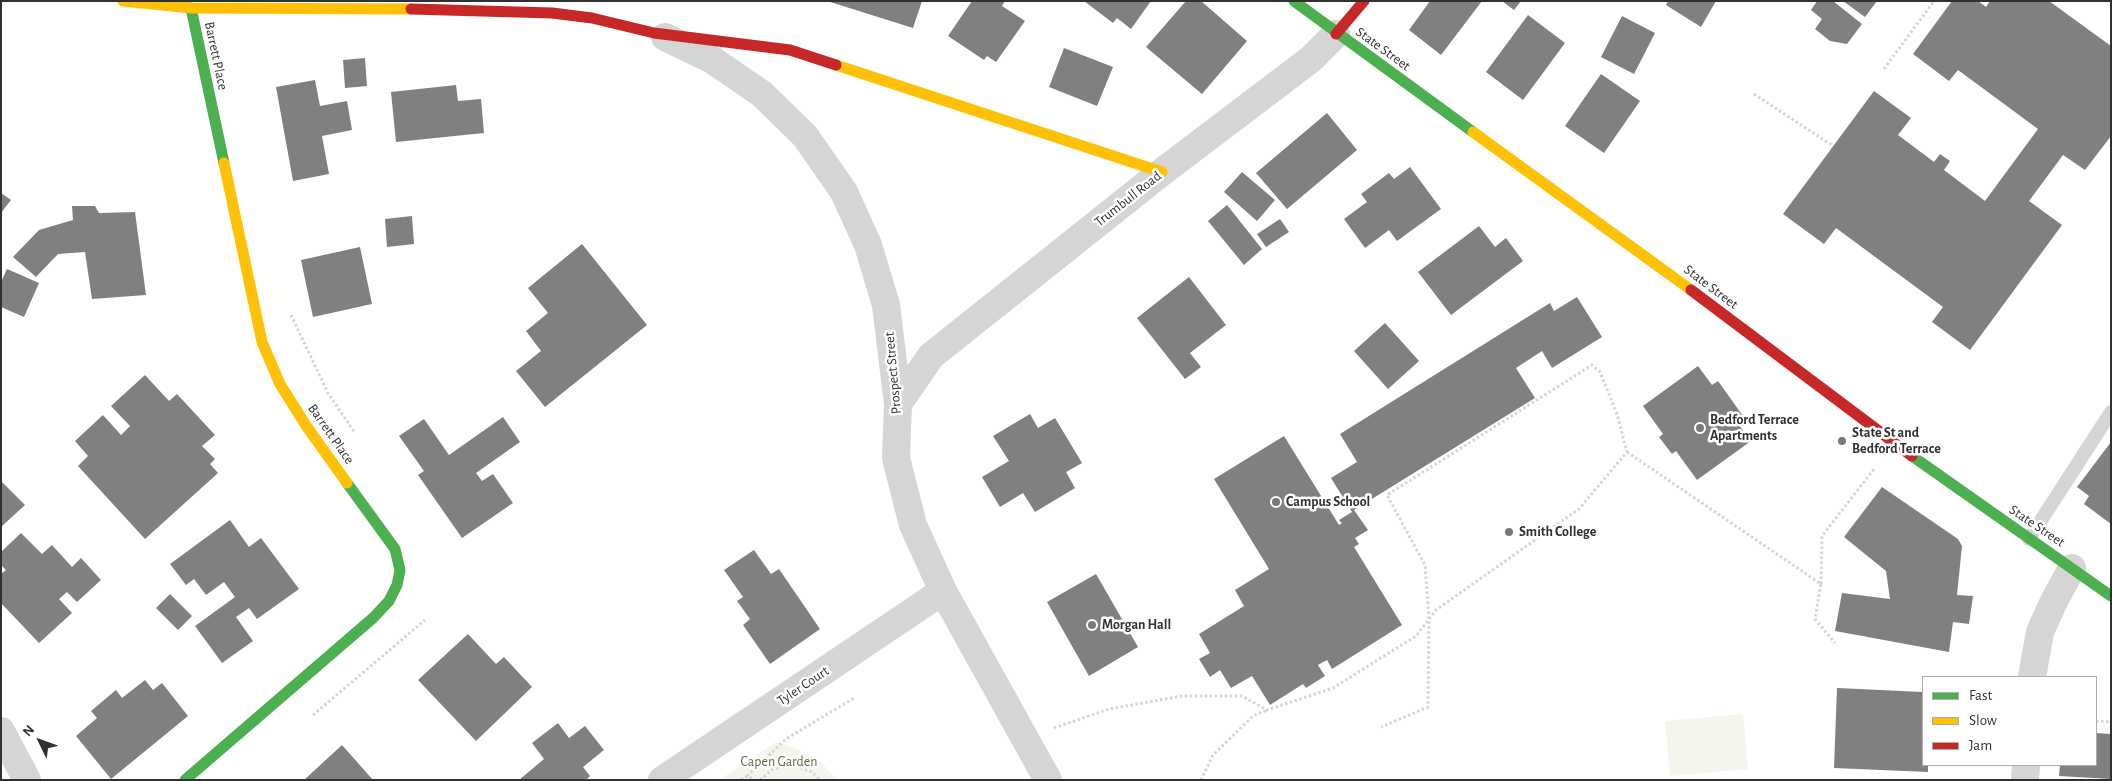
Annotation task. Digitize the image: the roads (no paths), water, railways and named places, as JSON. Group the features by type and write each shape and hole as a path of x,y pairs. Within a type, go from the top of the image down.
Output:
{"street":[{"name":"Prospect Street","path":"124,1 191,8 472,9 552,13 592,18 654,32 790,50 1162,172"},
{"name":"State Street","path":"1294,1 1336,34 1698,295 1894,444 2111,596"},
{"name":"Trumbull Road","path":"898,404 931,356 1162,172 1311,59 1336,34 1364,1"},
{"name":"Barrett Place","path":"185,780 373,618 389,601 397,585 400,570 396,549 307,427 280,384 262,342 191,8"},
{"name":"Prospect Street","path":"654,32 711,58 744,80 785,114 824,160 855,215 877,274 891,336 898,404 896,458 913,525 943,591 1048,780"},
{"path":"2032,676 2040,632 2072,568"},
{"name":"Tyler Court","path":"662,780 943,591"},
{"path":"1,731 27,780"},
{"path":"2025,780 2026,766"}],"lane":[{"path":"2029,539 2111,412"}],"place":[{"name":"Bedford Terrace Apartments","path":"1700,428"},
{"name":"State St and Bedford Terrace","path":"1842,441"},
{"name":"Campus School","path":"1276,502"},
{"name":"Smith College","path":"1509,532"},
{"name":"Morgan Hall","path":"1092,625"}],"park label":[{"name":"Capen Garden","path":"779,762"}]}
